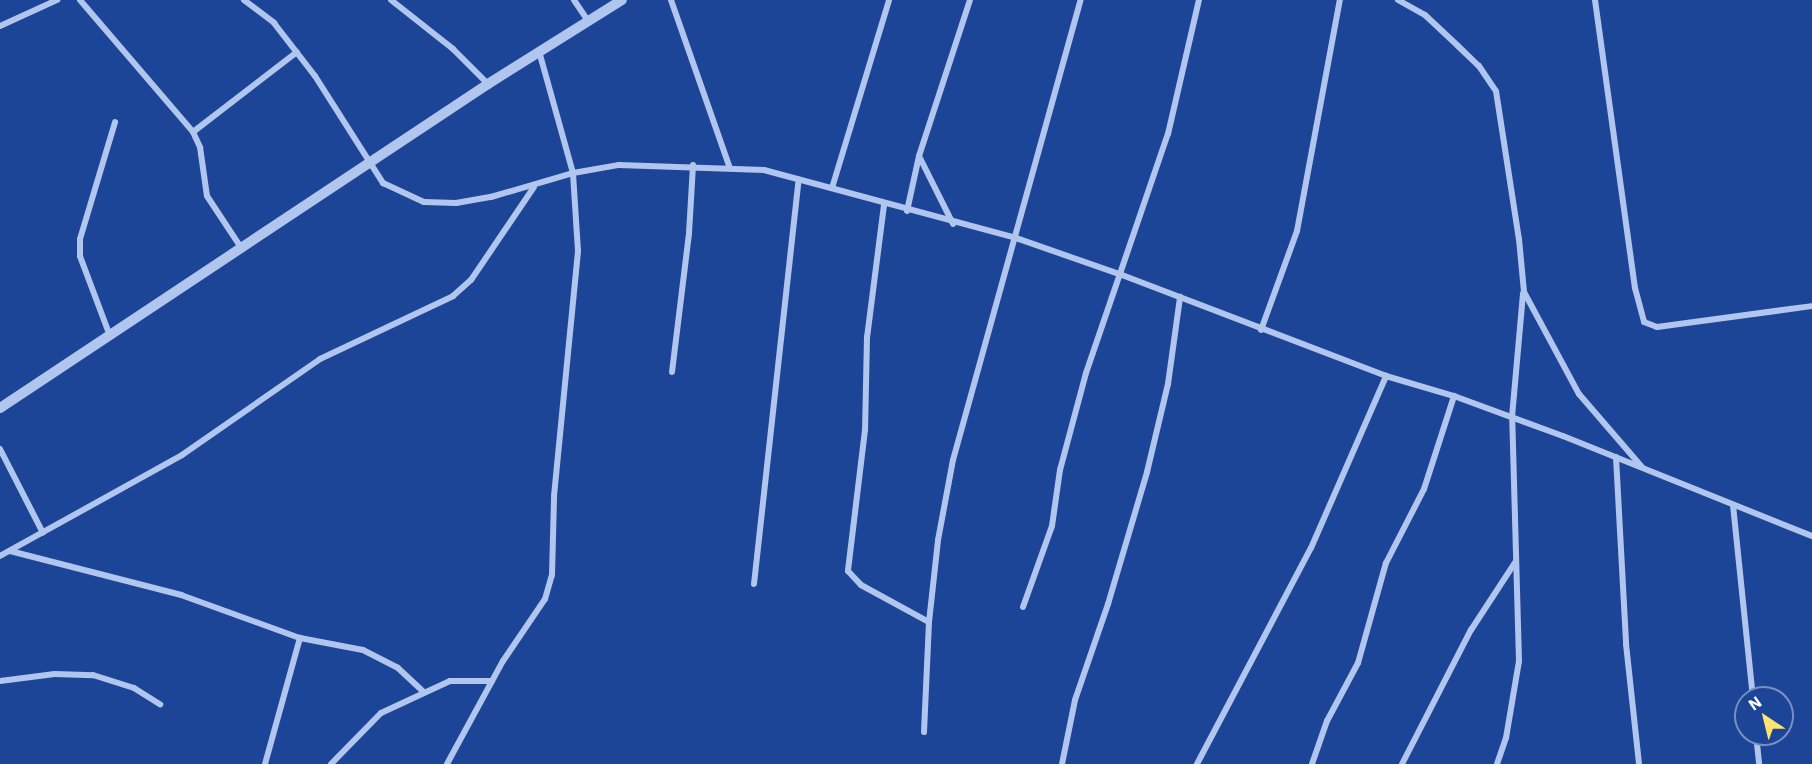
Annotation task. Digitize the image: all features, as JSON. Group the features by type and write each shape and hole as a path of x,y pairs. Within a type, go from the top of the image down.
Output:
{"street":[{"path":"0,26 57,0"},
{"path":"80,0 193,132 200,147 207,196 242,249"},
{"path":"244,0 265,14 297,52 383,183 424,202 456,203 534,187 573,173 619,165 729,166 799,179 907,212 1012,237 1122,275 1386,376 1454,396 1512,417 1812,536"},
{"path":"391,0 453,49 488,84"},
{"path":"574,0 588,21"},
{"path":"0,408 488,84 622,0"},
{"path":"671,0 729,166"},
{"path":"832,188 889,0"},
{"path":"907,212 919,156 970,0"},
{"path":"924,732 929,622 938,540 953,460 1012,237 1041,156 1081,0"},
{"path":"1023,608 1052,526 1073,417 1168,134 1198,0"},
{"path":"1261,330 1298,231 1340,0"},
{"path":"1398,0 1425,15 1458,45 1479,66 1496,91 1518,228 1524,292 1512,417 1519,661 1506,738 1497,764"},
{"path":"1595,0 1635,288 1644,322 1657,327 1812,306"},
{"path":"447,764 492,681 550,588 554,496 578,251 573,173 539,51"},
{"path":"193,132 297,52"},
{"path":"110,336 80,255 80,239 115,122"},
{"path":"919,156 953,224"},
{"path":"672,372 690,233 693,165"},
{"path":"754,584 799,179"},
{"path":"0,556 182,455 320,359 453,296 471,280 534,187"},
{"path":"884,204 867,337 865,430 848,571 861,585 929,622"},
{"path":"1524,292 1538,325 1579,394 1644,469"},
{"path":"1062,764 1075,700 1147,472 1168,384 1180,297"},
{"path":"1197,764 1311,548 1386,376"},
{"path":"1312,764 1327,721 1358,663 1386,563 1424,489 1454,396"},
{"path":"0,449 43,533"},
{"path":"1616,457 1626,644 1639,764"},
{"path":"1733,505 1752,686"},
{"path":"10,551 181,595 300,638 363,650 398,668 423,691"},
{"path":"1402,764 1471,630 1516,561"},
{"path":"265,764 300,638"},
{"path":"0,681 55,674 93,675 134,688 160,704"},
{"path":"331,764 374,718 423,691 450,681 492,681"},
{"path":"1757,746 1759,764"}]}
